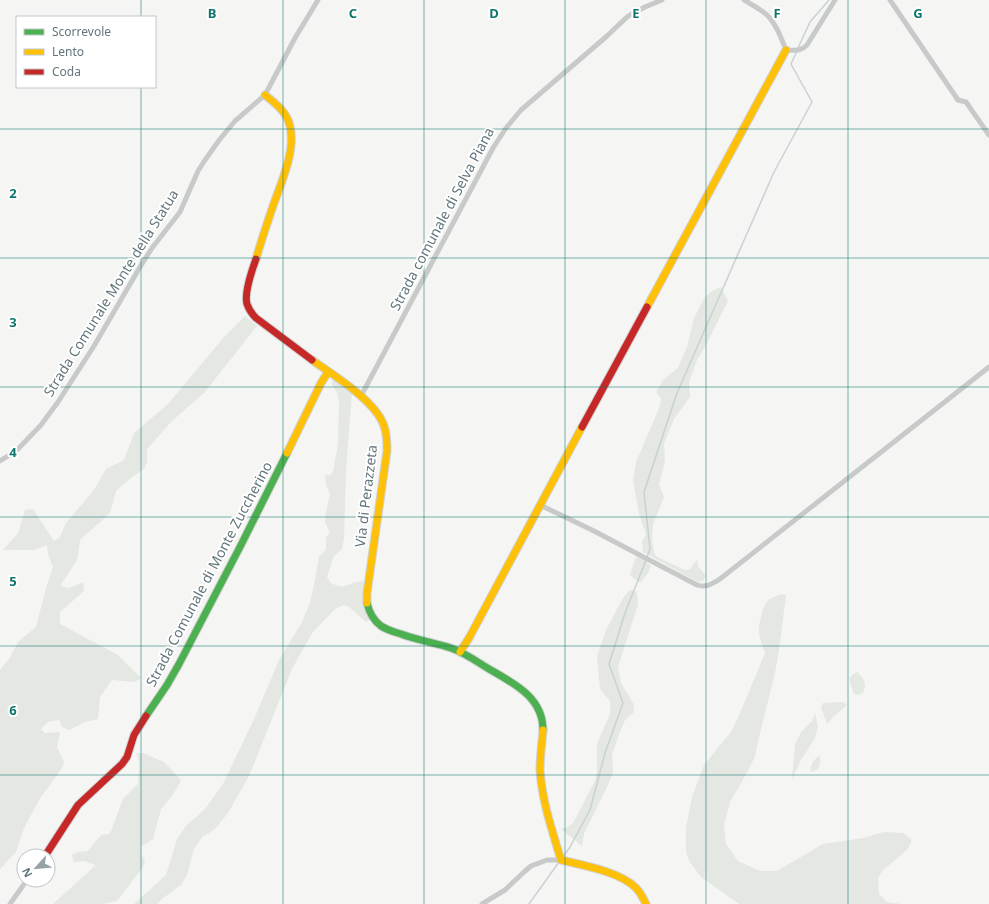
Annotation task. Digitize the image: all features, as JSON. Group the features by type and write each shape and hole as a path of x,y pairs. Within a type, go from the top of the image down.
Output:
{"street":[{"path":"265,95 318,0"},
{"name":"Strada comunale di Selva Piana","path":"361,396 493,148 509,122 633,13 662,0"},
{"path":"744,0 758,8 769,17 777,28 786,50"},
{"path":"786,50 799,51 804,48 835,0"},
{"path":"890,0 958,100 966,102 989,135"},
{"path":"460,652 469,638 786,50"},
{"name":"Via di Perazzeta","path":"265,95 279,107 286,116 290,127 291,143 290,153 260,244 246,293 246,301 251,312 256,318 361,396 381,419 387,442 367,593 369,610 377,623 386,630 460,652 522,690 534,702 540,711 543,726 541,756 542,791 561,860"},
{"name":"Strada Comunale Monte della Statua","path":"0,461 21,446 41,425 58,402 94,346 152,248 180,212 198,171 208,155 235,121 265,95"},
{"path":"540,505 592,530 697,585 708,586 720,580 989,367"},
{"name":"Strada Comunale di Monte Zuccherino","path":"50,848 78,805 126,759 134,735 176,671 321,383 328,372"},
{"path":"482,904 505,890 531,866 546,860 561,860 604,872 627,881 638,890 646,904"},
{"path":"10,904 22,888"}],"shaded area":[{"path":"721,287 728,301 697,360 689,382 690,397 674,419 664,444 665,461 659,484 664,497 653,524 652,540 654,552 657,557 685,570 690,569 697,560 698,566 706,576 703,581 698,582 643,552 642,542 646,534 639,514 633,480 636,462 660,406 661,398 656,392 663,380 678,368 687,347 694,318 705,297 712,291"},
{"path":"245,316 257,326 204,393 172,421 147,449 147,462 144,469 116,491 110,513 80,540 77,560 60,586 69,588 83,582 84,591 60,612 60,624 118,655 141,678 135,682 112,680 100,697 98,719 85,722 69,730 62,727 59,720 48,722 41,729 45,733 60,732 57,747 64,762 62,768 39,800 24,828 17,848 16,848 16,852 0,869 0,670 9,659 18,642 36,627 53,567 48,554 47,545 34,550 3,550 18,533 25,510 33,509 54,541 60,537 66,523 94,490 106,469 124,460 134,433 168,404 225,336"},
{"path":"335,380 352,393 346,471 344,539 342,549 334,556 327,577 331,583 339,586 364,582 364,604 370,620 366,622 348,606 343,605 334,610 312,633 292,669 249,776 228,813 214,830 202,837 194,849 187,875 181,885 157,904 134,904 166,875 177,839 186,826 205,809 223,784 255,717 279,660 302,622 310,603 319,556 326,550 326,538 330,532 325,522 330,494 326,484 325,475 330,475 333,472 338,444 339,401 337,392 332,385 332,381"},
{"path":"636,557 643,559 651,566 648,573 640,583 630,575"},
{"path":"630,590 637,592 638,604 618,667 621,683 634,705 633,713 625,720 620,732 612,755 613,773 584,834 582,846 561,829 566,828 573,823 595,781 597,771 597,744 610,714 610,701 600,689 597,656 606,630 623,598"},
{"path":"780,594 786,595 775,673 755,756 730,802 724,825 726,844 738,861 760,871 777,871 823,844 863,838 884,832 903,833 911,839 911,843 907,850 883,870 878,878 879,894 887,902 901,904 739,904 701,877 687,856 686,828 692,797 704,765 731,732 741,711 765,653 759,632 763,609 768,600"},
{"path":"857,672 865,684 863,693 859,695 854,694 849,679"},
{"path":"843,702 847,705 827,724 821,707 823,703"},
{"path":"815,713 818,727 815,738 801,760 792,779 795,744 801,732 812,721"},
{"path":"137,753 143,753 164,762 181,780 174,793 161,809 153,839 142,846 141,853 145,861 143,867 117,901 103,904 53,904 96,865 84,861 74,862 72,855 78,852 88,851 101,835 110,834 123,799 138,784 139,765"},
{"path":"820,755 820,764 818,769 811,772 814,760"}],"waterway":[{"path":"798,48 810,22 829,0"},
{"path":"647,557 650,549 644,492 677,393 774,172 812,102 791,64 797,51"},
{"path":"563,857 590,810 605,753 623,703 609,664 625,613 646,560"},
{"path":"529,904 559,862"}],"traffic: fast":[{"path":"146,716 179,664 287,453"},
{"path":"367,603 370,613 378,624 383,627 391,631 456,650 517,686 525,692 538,709 542,718 543,730"}],"traffic: slow":[{"path":"647,307 786,50"},
{"path":"256,259 287,167 291,146 290,126 286,116 280,108 265,95"},
{"path":"312,360 353,389 363,398 379,417 386,432 387,451 367,593 367,603"},
{"path":"287,453 321,383 328,372"},
{"path":"460,652 469,638 582,427"},
{"path":"543,730 540,765 541,782 548,815 561,860 611,873 629,882 641,894 646,904"}],"traffic: jam":[{"path":"256,259 249,282 246,299 250,310 256,318 312,360"},
{"path":"582,427 647,307"},
{"path":"50,848 78,805 122,764 127,757 134,735 146,716"}]}
